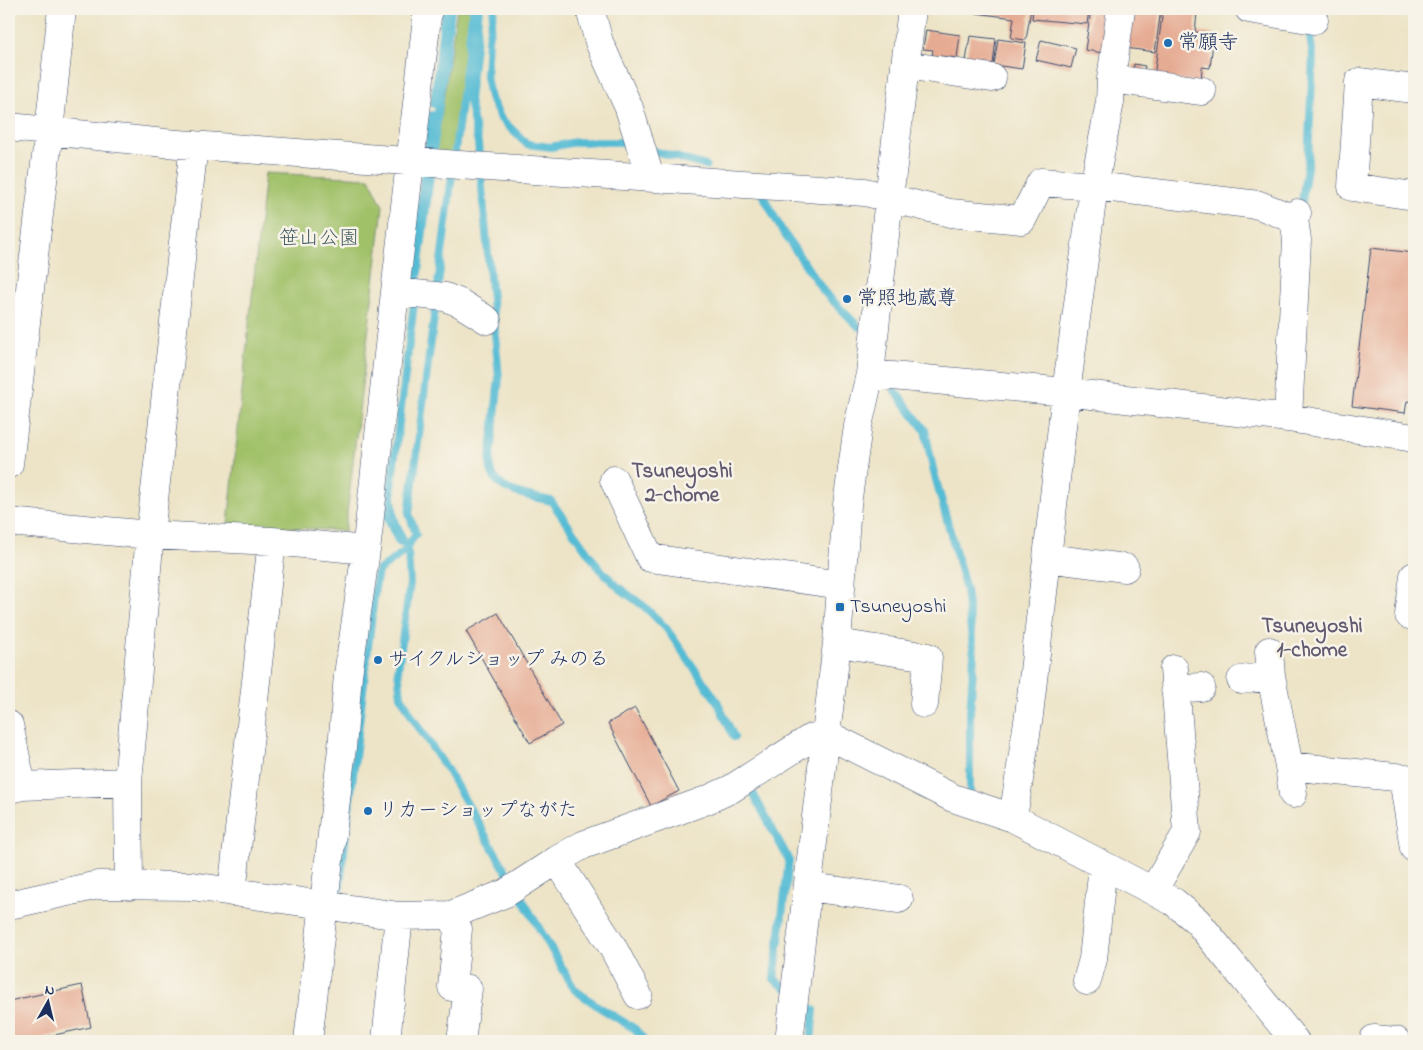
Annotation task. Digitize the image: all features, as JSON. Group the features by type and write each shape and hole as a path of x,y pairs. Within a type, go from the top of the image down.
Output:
{"street":[{"path":"9,464 62,9"},
{"path":"308,1041 342,748 348,675 366,550 419,294 449,164 428,9"},
{"path":"590,9 599,42 629,108 644,155"},
{"path":"789,1041 837,643 847,505 858,426 870,374 912,9"},
{"path":"1013,818 1029,715 1066,392 1094,186 1110,102 1111,79 1121,9"},
{"path":"1249,9 1314,20"},
{"path":"906,65 992,78"},
{"path":"1111,79 1202,91"},
{"path":"1414,89 1359,82 1352,187 1414,196"},
{"path":"9,127 165,143 449,164 644,155 865,192 950,213 1022,220 1041,182 1094,186 1259,206 1296,216 1297,240 1288,418"},
{"path":"129,886 128,782 150,535 194,145"},
{"path":"419,294 460,303 487,320"},
{"path":"870,374 1066,392 1288,418 1414,438"},
{"path":"614,480 650,558 841,585"},
{"path":"9,522 150,535 272,541 366,550"},
{"path":"232,892 272,541"},
{"path":"1047,558 1125,568"},
{"path":"1409,615 1414,576"},
{"path":"837,643 928,656 924,704"},
{"path":"1241,680 1270,663 1293,794"},
{"path":"1153,891 1187,832 1196,791 1184,682"},
{"path":"9,725 15,788 128,782"},
{"path":"9,905 98,885 192,886 399,916 451,915 506,893 583,845 707,800 732,789 811,738 826,734 953,798 1013,818 1174,902 1198,921 1296,1041"},
{"path":"1289,766 1409,778 1414,848"},
{"path":"557,860 612,946 638,995"},
{"path":"1087,981 1093,959 1103,865"},
{"path":"808,887 900,899"},
{"path":"451,915 458,930 452,987 468,989 461,1041"},
{"path":"386,1041 399,916"}],"green space":[{"path":"457,9 470,9 452,157 435,156"},
{"name":"笹山公園","path":"265,173 369,178 383,206 345,531 228,524"}],"building":[{"path":"975,9 1031,9 1026,40 1011,38 1014,18 975,13"},
{"path":"1033,9 1089,9 1087,24 1032,19"},
{"path":"1091,9 1116,9 1109,54 1085,50"},
{"path":"1131,9 1161,9 1155,52 1125,48"},
{"path":"1163,9 1197,13 1195,32 1214,34 1210,68 1202,67 1201,83 1154,77"},
{"path":"926,30 960,35 957,58 932,55 933,50 923,49"},
{"path":"970,36 996,39 993,64 966,61"},
{"path":"998,39 1026,43 1022,69 994,65"},
{"path":"1041,40 1076,48 1071,68 1036,60"},
{"path":"1134,64 1145,66 1144,73 1133,71"},
{"path":"1371,248 1414,253 1414,402 1407,401 1405,413 1352,406"},
{"path":"498,613 562,725 530,743 466,631"},
{"path":"635,708 679,791 651,806 608,723"},
{"path":"82,985 91,1027 27,1041 9,1041 9,1001"}],"waterway":[{"path":"434,104 445,9"},
{"path":"451,9 391,487 394,518 408,553 410,583 398,670 401,696 414,720 448,771 575,990 635,1029 645,1041"},
{"path":"408,545 416,534 409,514 473,9"},
{"path":"479,9 469,100 478,143 499,378 490,463 492,473 497,481 512,491 551,501 599,568 618,587 645,607 666,628 717,701 734,737"},
{"path":"494,9 488,39 486,76 490,97 501,119 527,144 551,147 575,142 620,142 634,146"},
{"path":"1302,201 1308,160 1313,57 1309,30"},
{"path":"412,272 432,115"},
{"path":"648,149 706,166"},
{"path":"763,195 781,229 824,292 859,327"},
{"path":"895,391 925,430 933,469 966,590 974,655 970,712 970,797"},
{"path":"384,502 385,513 399,542"},
{"path":"338,902 378,571 402,553"},
{"path":"750,788 789,860 774,979 789,990"},
{"path":"800,999 814,1010 811,1041"}],"place":[{"name":"常願寺","path":"1168,43"},
{"name":"常照地蔵尊","path":"847,299"},
{"name":"Tsuneyoshi","path":"840,607"},
{"name":"サイクルショップ みのる","path":"378,660"},
{"name":"リカーショップながた","path":"368,811"}],"district":[{"name":"Tsuneyoshi 2-chome","path":"682,484"},
{"name":"Tsuneyoshi 1-chome","path":"1312,639"}]}
